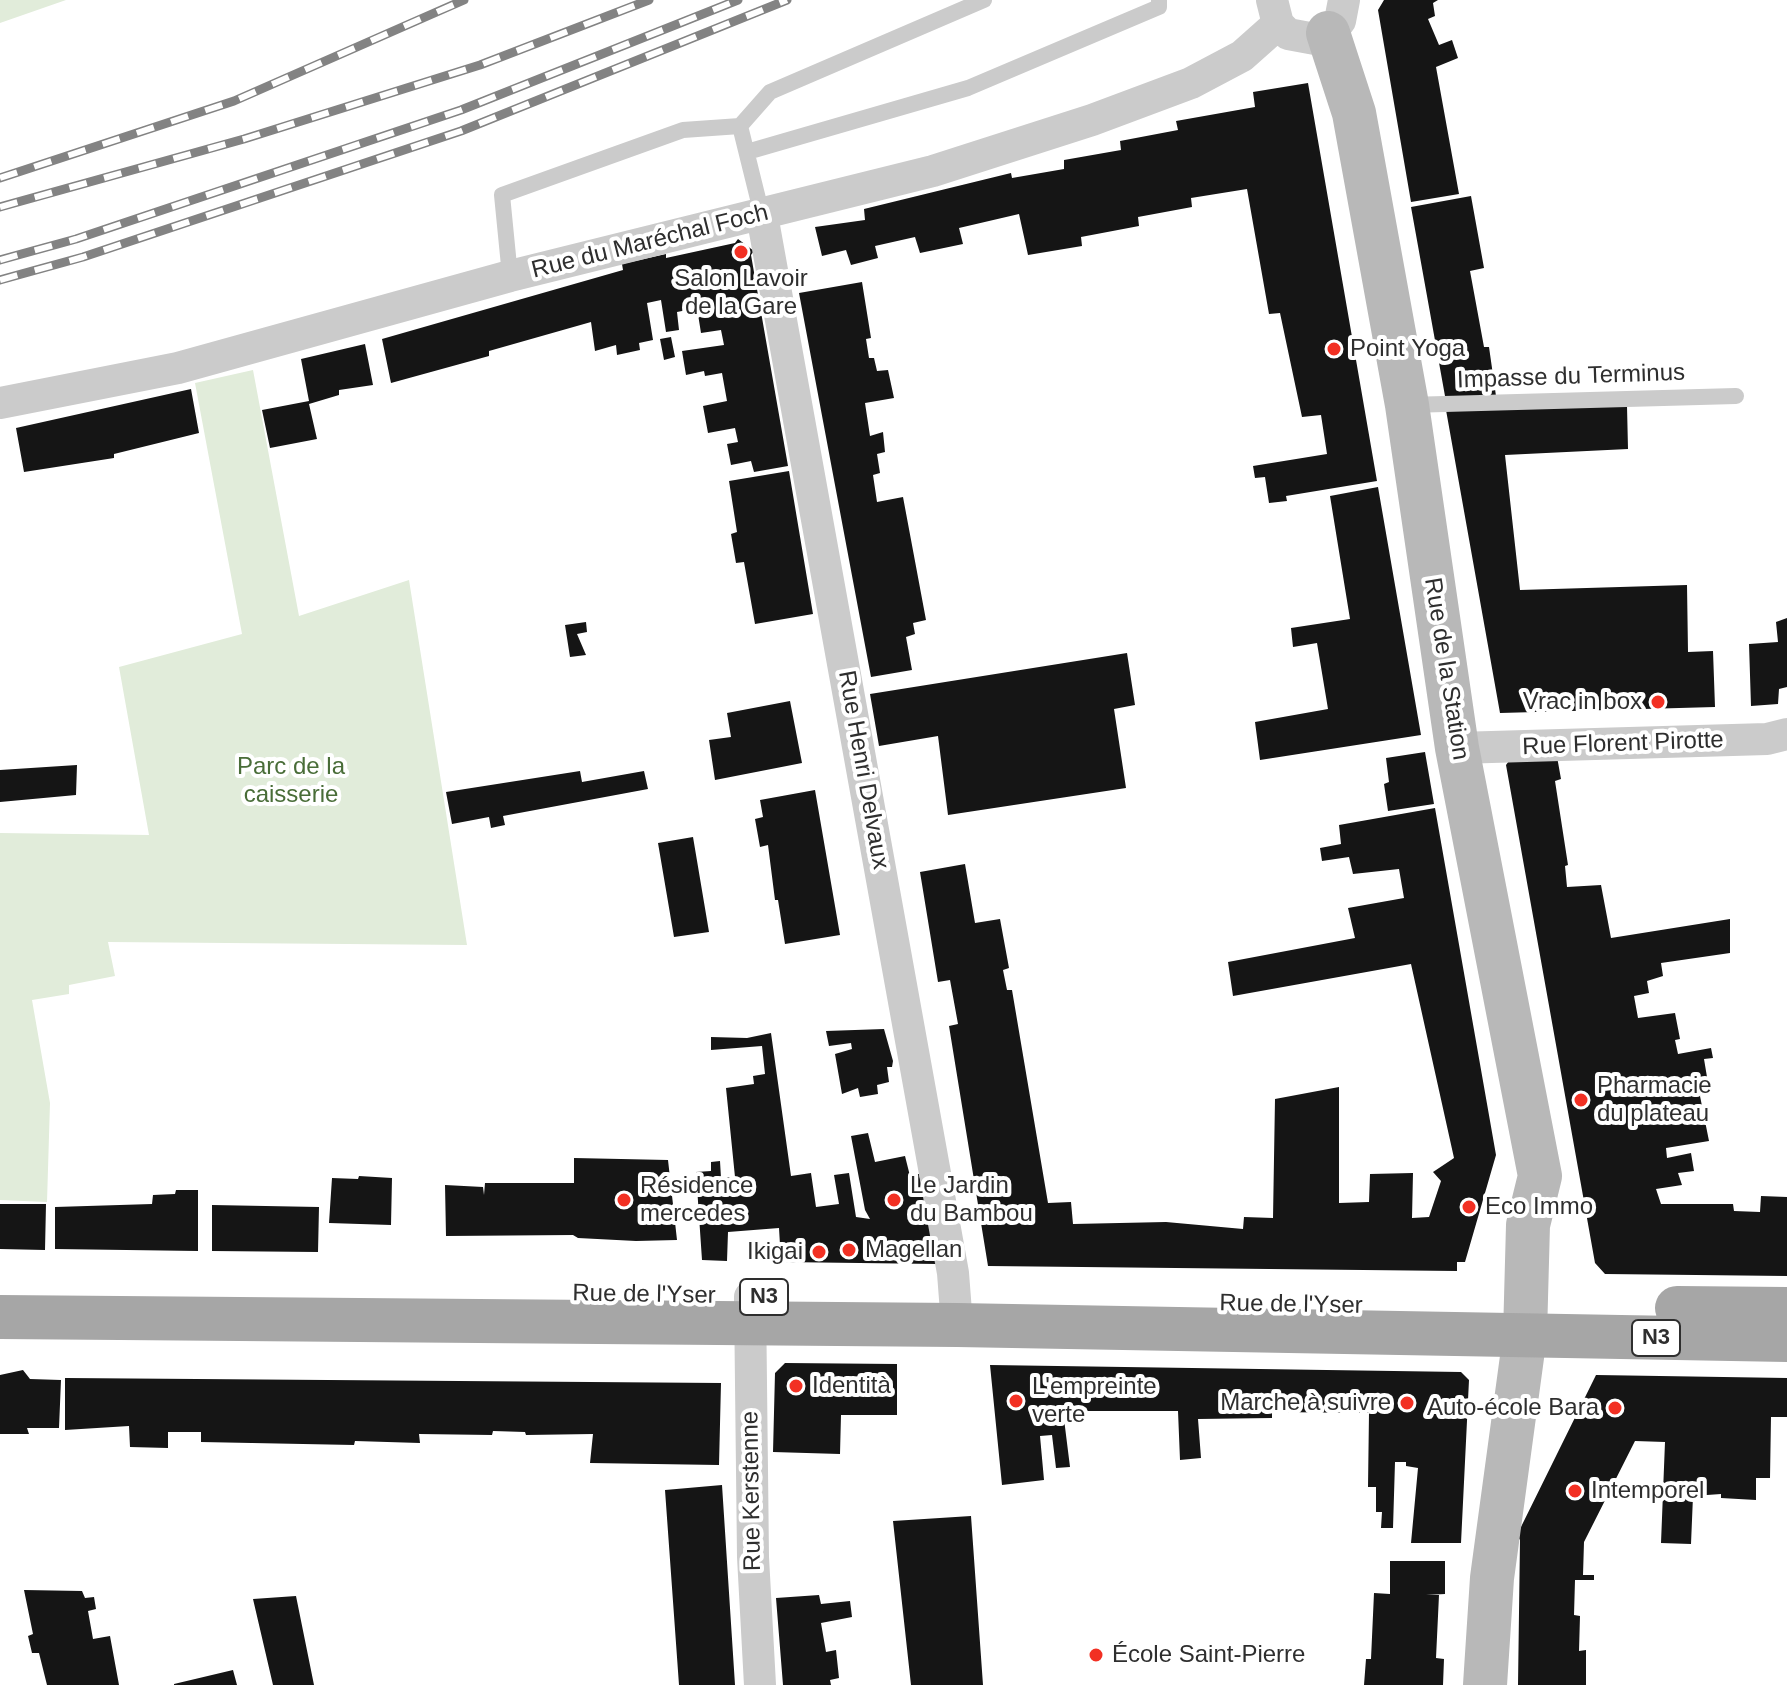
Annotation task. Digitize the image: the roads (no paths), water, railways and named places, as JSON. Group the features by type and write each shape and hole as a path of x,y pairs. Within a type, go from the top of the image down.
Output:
{"main road":[{"name":"Rue de l'Yser","path":"0,1291 349,1290 750,1310"},
{"name":"N3","path":"1526,1320 1787,1309"},
{"name":"Rue de l'Yser","path":"0,1317 750,1310 1526,1320"},
{"name":"N3","path":"1526,1320 1787,1340"}],"street":[{"path":"1275,12 1301,39 1336,17"},
{"name":"Rue du Maréchal Foch","path":"0,403 178,368 510,276 933,171 1107,114 1217,69 1242,56 1275,12"},
{"name":"Rue de la Station","path":"1336,17 1407,405 1457,748 1540,1176 1528,1225 1526,1320 1492,1578 1485,1685"},
{"name":"Rue Henri Delvaux","path":"762,215 957,1312"},
{"name":"Rue Florent Pirotte","path":"1457,748 1767,739 1787,734"},
{"name":"Rue Kerstenne","path":"750,1310 753,1557 760,1685"}],"lane":[{"path":"510,276 502,195 683,130 740,126 770,92 984,0"},
{"path":"747,152 968,88 1159,7 1159,0"},
{"path":"740,126 762,215"},
{"name":"Impasse du Terminus","path":"1407,405 1736,396"}],"railway":[{"path":"0,178 234,101 464,0"},
{"path":"0,207 244,139 480,65 649,0"},
{"path":"0,260 76,239 461,110 738,0"},
{"path":"0,280 83,257 461,131 787,0"}],"place":[{"name":"Salon Lavoir de la Gare","path":"741,252"},
{"name":"Point Yoga","path":"1334,349"},
{"name":"Vrac in box","path":"1658,702"},
{"name":"Pharmacie du plateau","path":"1581,1100"},
{"name":"Résidence mercedes","path":"624,1200"},
{"name":"Le Jardin du Bambou","path":"894,1200"},
{"name":"Eco Immo","path":"1469,1207"},
{"name":"Magellan","path":"849,1250"},
{"name":"Ikigai","path":"819,1252"},
{"name":"Identità","path":"796,1386"},
{"name":"L'empreinte verte","path":"1016,1401"},
{"name":"Marche à suivre","path":"1407,1403"},
{"name":"Auto-école Bara","path":"1615,1408"},
{"name":"Intemporel","path":"1575,1491"},
{"name":"École Saint-Pierre","path":"1096,1655"}],"park label":[{"name":"Parc de la caisserie","path":"291,781"}]}
